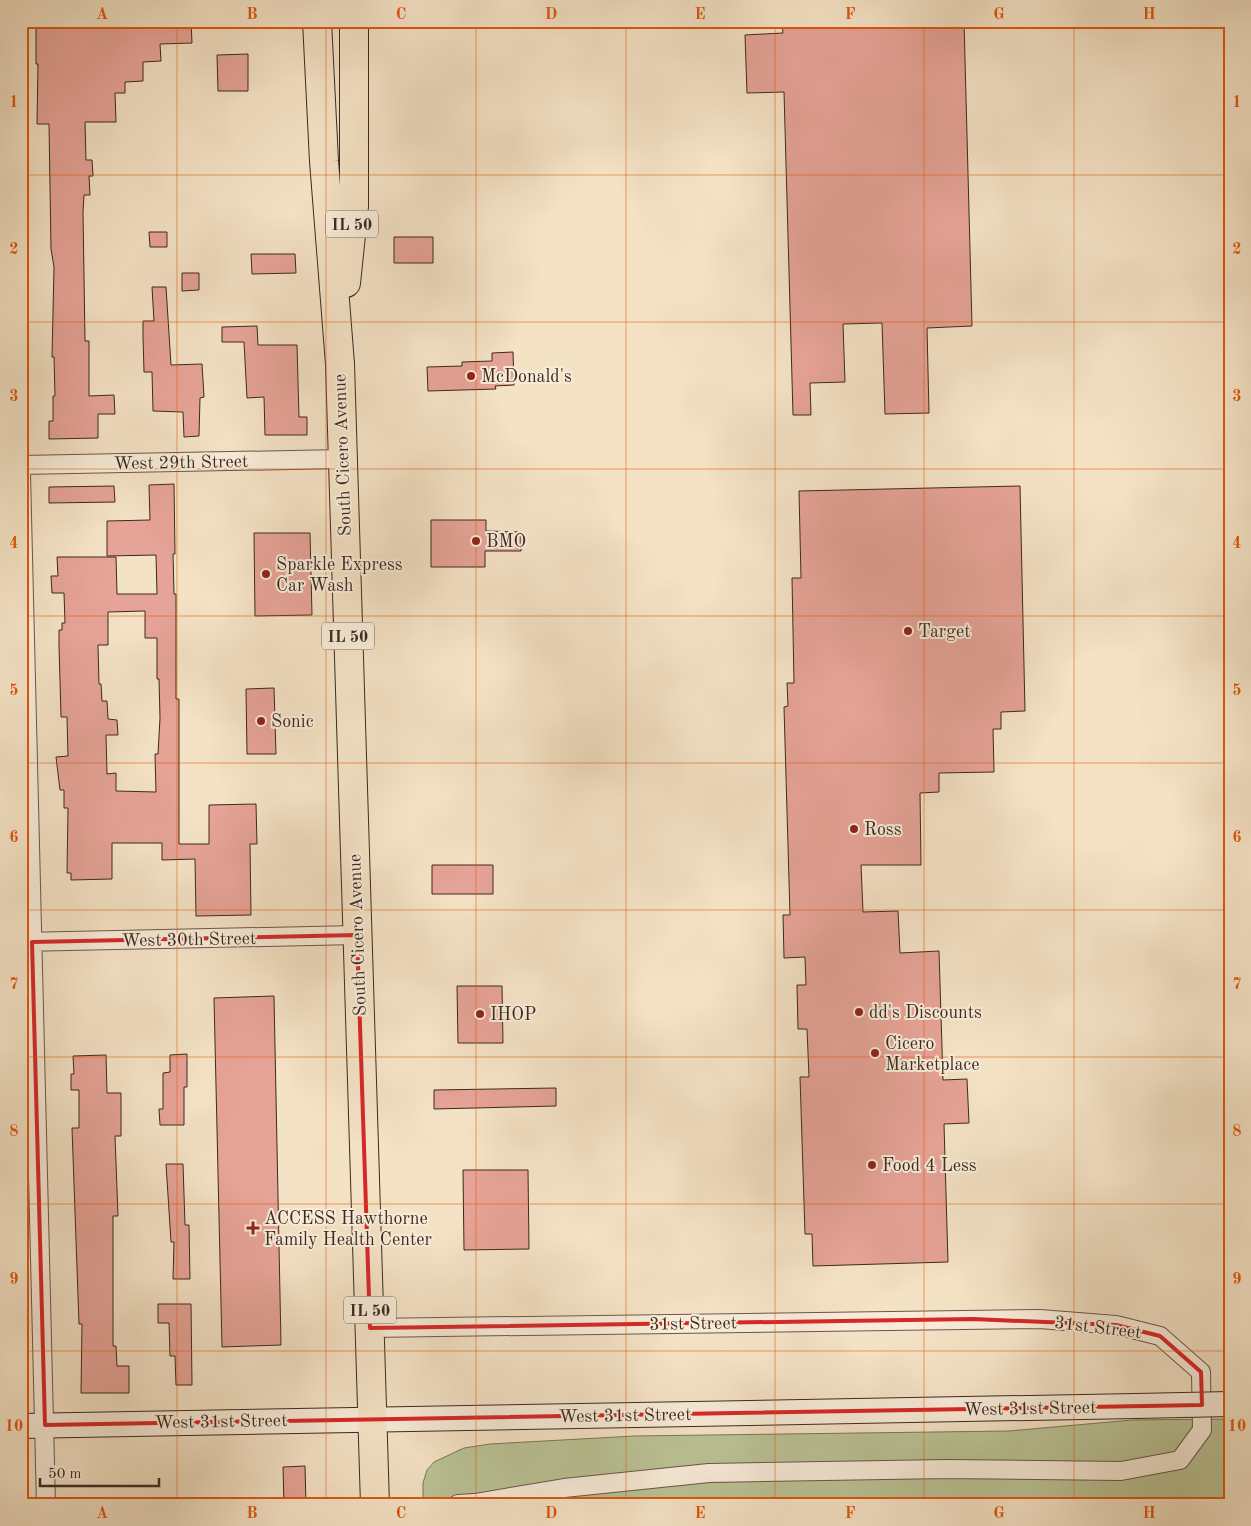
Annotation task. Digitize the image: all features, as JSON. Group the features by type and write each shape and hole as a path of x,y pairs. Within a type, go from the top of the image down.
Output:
{"main road":[{"name":"South Cicero Avenue","path":"317,21 323,143 340,364 375,1505"},
{"name":"South Cicero Avenue","path":"340,364 354,206 354,21"},
{"name":"West 31st Street","path":"21,1426 373,1418 1230,1404"}],"street":[{"name":"West 29th Street","path":"21,464 342,459"},
{"path":"21,474 27,942 46,1425 46,1505"},
{"name":"West 30th Street","path":"27,942 358,935"},
{"name":"31st Street","path":"370,1328 1040,1320 1116,1326 1160,1336 1201,1372 1202,1430 1180,1460 1121,1471 947,1469 709,1474 564,1488 475,1504 458,1504"}],"highlighted area":[{"path":"357,935 370,1328 973,1319 1116,1325 1160,1336 1201,1372 1202,1405 45,1425 32,942"}],"green space":[{"path":"1230,1419 1230,1505 423,1505 423,1483 427,1470 434,1462 464,1448 490,1444 635,1436 1009,1431 1132,1420"}],"building":[{"path":"36,21 191,21 192,43 160,44 161,61 143,62 143,81 125,82 125,93 115,93 116,122 85,122 86,160 92,160 93,176 89,176 90,195 84,195 83,212 85,341 89,341 89,396 114,395 115,414 98,414 98,438 49,439 49,421 53,421 53,396 55,396 54,357 52,357 54,267 51,249 49,124 37,124 38,64 36,64"},
{"path":"782,21 964,21 972,326 927,328 929,413 885,414 882,323 843,324 845,382 810,383 811,415 793,415 784,92 747,93 745,35 783,33"},
{"path":"248,54 248,91 218,91 217,55"},
{"path":"149,232 167,232 167,247 150,247"},
{"path":"394,237 433,237 433,263 394,263"},
{"path":"251,254 295,254 296,273 252,274"},
{"path":"182,273 199,273 199,290 182,291"},
{"path":"152,287 166,287 171,365 202,364 204,397 200,398 199,436 184,437 183,412 153,411 152,372 144,372 143,337 143,321 154,321"},
{"path":"257,326 258,345 297,345 299,417 307,417 307,435 265,435 264,397 247,398 244,342 222,342 222,327"},
{"name":"McDonald's","path":"513,352 514,385 495,386 496,389 428,391 427,367 462,366 462,362 492,361 492,353"},
{"path":"174,484 175,554 173,554 174,594 176,594 176,699 179,699 179,844 209,844 209,805 256,804 257,844 250,844 251,915 196,916 195,859 162,860 162,843 112,843 112,879 71,880 71,873 67,873 68,808 64,808 64,790 60,790 56,757 68,756 67,717 61,717 59,645 59,630 62,630 62,623 65,623 64,593 52,593 51,576 58,576 57,557 116,557 117,594 157,594 156,555 107,556 107,521 150,520 149,485","holes":["145,611 145,638 157,638 157,679 159,679 160,718 158,754 155,754 156,792 116,791 116,773 107,774 106,735 118,735 117,720 108,719 107,701 102,701 101,684 99,684 98,645 108,645 108,612"]},
{"path":"114,486 115,502 49,503 49,487"},
{"path":"1020,486 1025,711 1001,712 1001,729 993,729 994,772 939,773 939,792 920,793 921,865 861,865 863,912 898,911 900,953 939,951 943,1080 967,1079 969,1123 944,1124 948,1262 813,1266 812,1234 805,1234 800,1077 809,1077 807,1029 798,1029 797,985 806,985 805,957 784,958 783,915 790,915 784,707 788,706 787,683 794,683 792,578 801,578 799,491"},
{"name":"BMO","path":"431,520 486,520 486,531 521,532 521,551 485,551 485,567 431,567"},
{"path":"254,533 310,533 312,615 255,616"},
{"name":"Sonic","path":"274,688 276,754 247,754 246,689"},
{"path":"432,865 493,865 493,894 432,894"},
{"name":"IHOP","path":"457,986 502,986 503,1043 458,1043"},
{"path":"274,996 281,1345 222,1347 214,998"},
{"path":"187,1054 187,1087 184,1087 184,1125 160,1125 159,1109 163,1109 163,1073 170,1072 170,1055"},
{"path":"106,1055 107,1093 121,1093 121,1136 115,1136 118,1216 113,1216 113,1346 116,1346 117,1366 129,1366 129,1393 81,1393 82,1324 79,1324 72,1128 79,1128 79,1090 71,1090 71,1074 74,1074 73,1056"},
{"path":"556,1088 556,1106 434,1109 434,1090"},
{"path":"166,1164 183,1164 185,1225 189,1225 190,1279 173,1279 174,1242 171,1242"},
{"path":"463,1170 528,1170 529,1249 464,1250"},
{"path":"158,1304 191,1304 192,1385 176,1385 175,1356 170,1356 169,1323 158,1323"},
{"path":"305,1466 306,1505 284,1505 283,1467"}],"railway":[{"path":"1229,21 1230,47"}],"place":[{"name":"McDonald's","path":"471,376"},
{"name":"BMO","path":"476,541"},
{"name":"Sparkle Express Car Wash","path":"266,574"},
{"name":"Target","path":"908,631"},
{"name":"Sonic","path":"261,721"},
{"name":"Ross","path":"854,829"},
{"name":"dd's Discounts","path":"859,1012"},
{"name":"IHOP","path":"480,1014"},
{"name":"Cicero Marketplace","path":"875,1053"},
{"name":"Food 4 Less","path":"872,1165"},
{"name":"ACCESS Hawthorne Family Health Center","path":"253,1228"}]}
